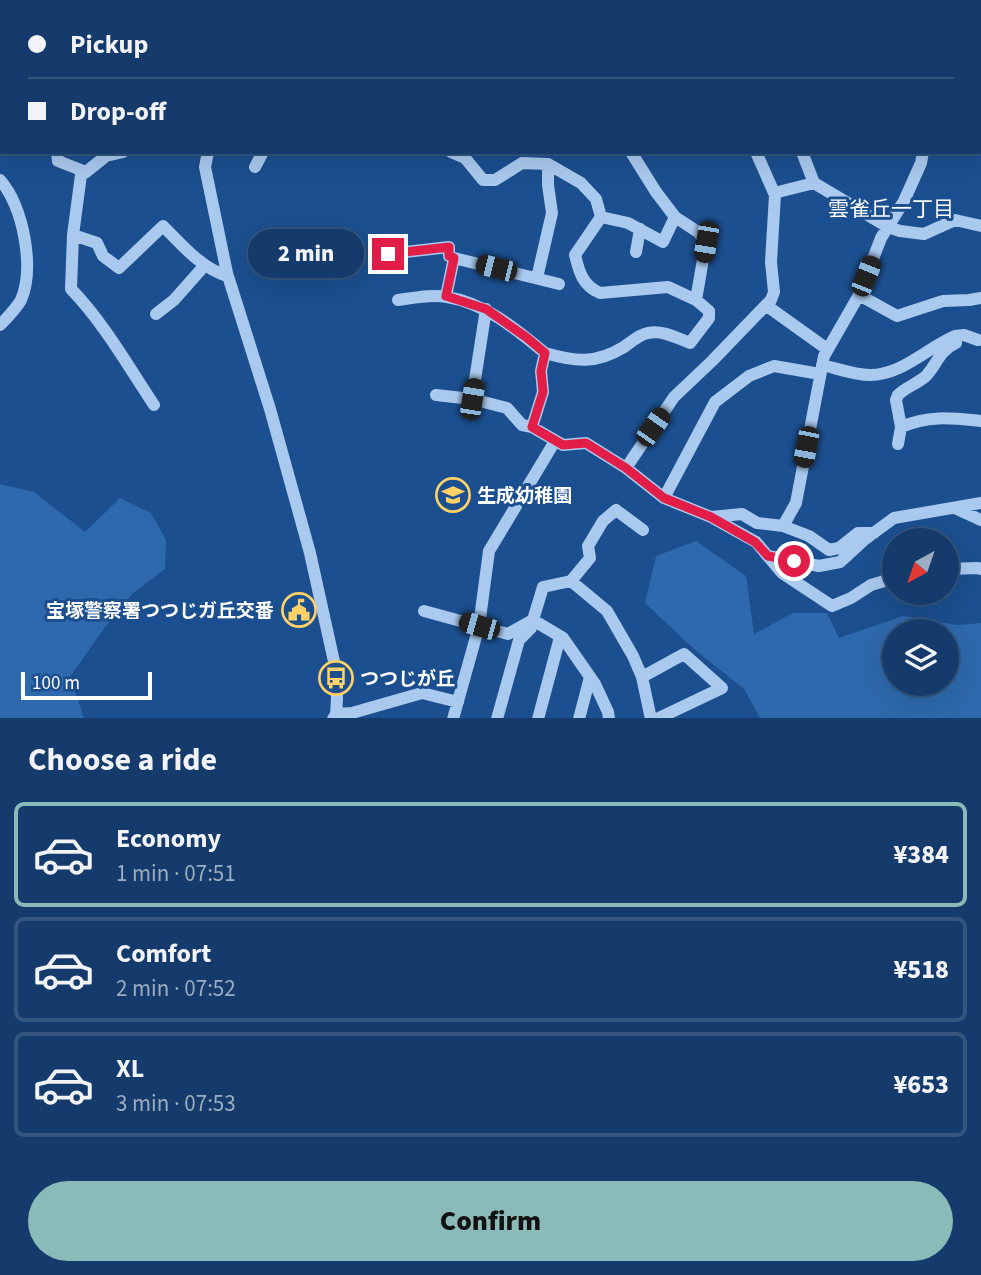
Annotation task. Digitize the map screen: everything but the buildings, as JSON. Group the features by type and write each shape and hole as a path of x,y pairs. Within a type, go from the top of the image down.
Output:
{"street":[{"path":"57,154 58,161 86,172"},
{"path":"114,154 106,156 81,175 73,235 71,289 82,300 154,405"},
{"path":"208,154 205,167 228,276 270,409 310,553 335,666 337,717 422,692 458,702"},
{"path":"256,167 262,154"},
{"path":"456,154 465,158 483,180 495,180 522,163 548,164 581,183 596,199 601,217"},
{"path":"632,154 656,192 676,217 698,232 706,242 696,300"},
{"path":"626,468 674,397 771,300 774,292 771,262 774,193 757,154"},
{"path":"803,154 814,183 888,227 924,234 955,220 981,226"},
{"path":"783,526 796,503 827,349 859,295 881,238 910,188 923,154"},
{"path":"537,278 552,213 548,164"},
{"path":"0,180 10,192 19,213 27,255 27,277 20,301 0,325"},
{"path":"774,193 814,183"},
{"path":"601,217 628,223 663,242 676,217"},
{"path":"398,300 446,296 486,309 545,353 567,359 589,360 608,356 647,333 663,332 690,343 709,318 709,311 696,300 668,287 600,293 591,289 580,275 575,254 601,217"},
{"path":"73,235 97,243 103,256 119,268 163,226 205,265 216,273 228,276"},
{"path":"636,252 640,229"},
{"path":"388,254 449,247 449,256 454,258 559,284"},
{"path":"446,296 454,258"},
{"path":"156,314 174,300 205,265"},
{"path":"859,295 897,316 943,301 981,298"},
{"path":"767,306 827,349"},
{"path":"472,399 486,309"},
{"path":"664,498 715,402 749,376 774,366 870,375 895,369 955,336 964,335 980,340"},
{"path":"898,444 901,427 896,400 898,396 924,377 949,347 957,343 980,340"},
{"path":"532,427 543,392 541,371 545,353"},
{"path":"436,395 472,399 507,408 522,425 532,427 563,445 586,443 626,468 664,498 711,517 755,542 782,573 832,606 882,582"},
{"path":"901,427 926,418 981,421"},
{"path":"453,718 479,626 489,551 555,441"},
{"path":"768,556 819,566 840,562 894,518 981,503"},
{"path":"954,508 981,520"},
{"path":"497,718 519,640 531,628 543,587 571,582 590,558 588,545 603,521 615,510 643,530"},
{"path":"711,517 742,514 757,523 783,526 809,536 829,550 839,548 858,533 874,533"},
{"path":"959,569 981,569"},
{"path":"571,582 607,611 642,677 651,718"},
{"path":"424,611 508,634 533,620"},
{"path":"533,620 561,637 590,677 609,718"},
{"path":"538,718 561,637"},
{"path":"642,677 684,654 722,688 659,718"},
{"path":"579,718 590,677"}],"shaded area":[{"path":"0,484 34,492 85,532 120,498 151,513 166,540 165,569 132,594 70,677 84,718 0,718"},
{"path":"696,541 746,576 754,634 793,613 827,613 839,638 882,623 882,696 959,696 959,625 981,623 981,718 760,718 744,689 695,650 645,603 656,556"},
{"path":"903,616 921,619 894,619"}],"place":[{"name":"生成幼稚園","path":"453,495"},
{"name":"宝塚警察署つつじガ丘交番","path":"299,610"},
{"name":"つつじが丘","path":"336,678"}],"district":[{"name":"雲雀丘一丁目","path":"891,209"}],"route":[{"path":"388,254 449,247 449,256 454,258 446,296 486,309 545,353 541,371 543,392 532,427 563,445 586,443 626,468 664,498 711,517 755,542 768,556 794,561"}]}
